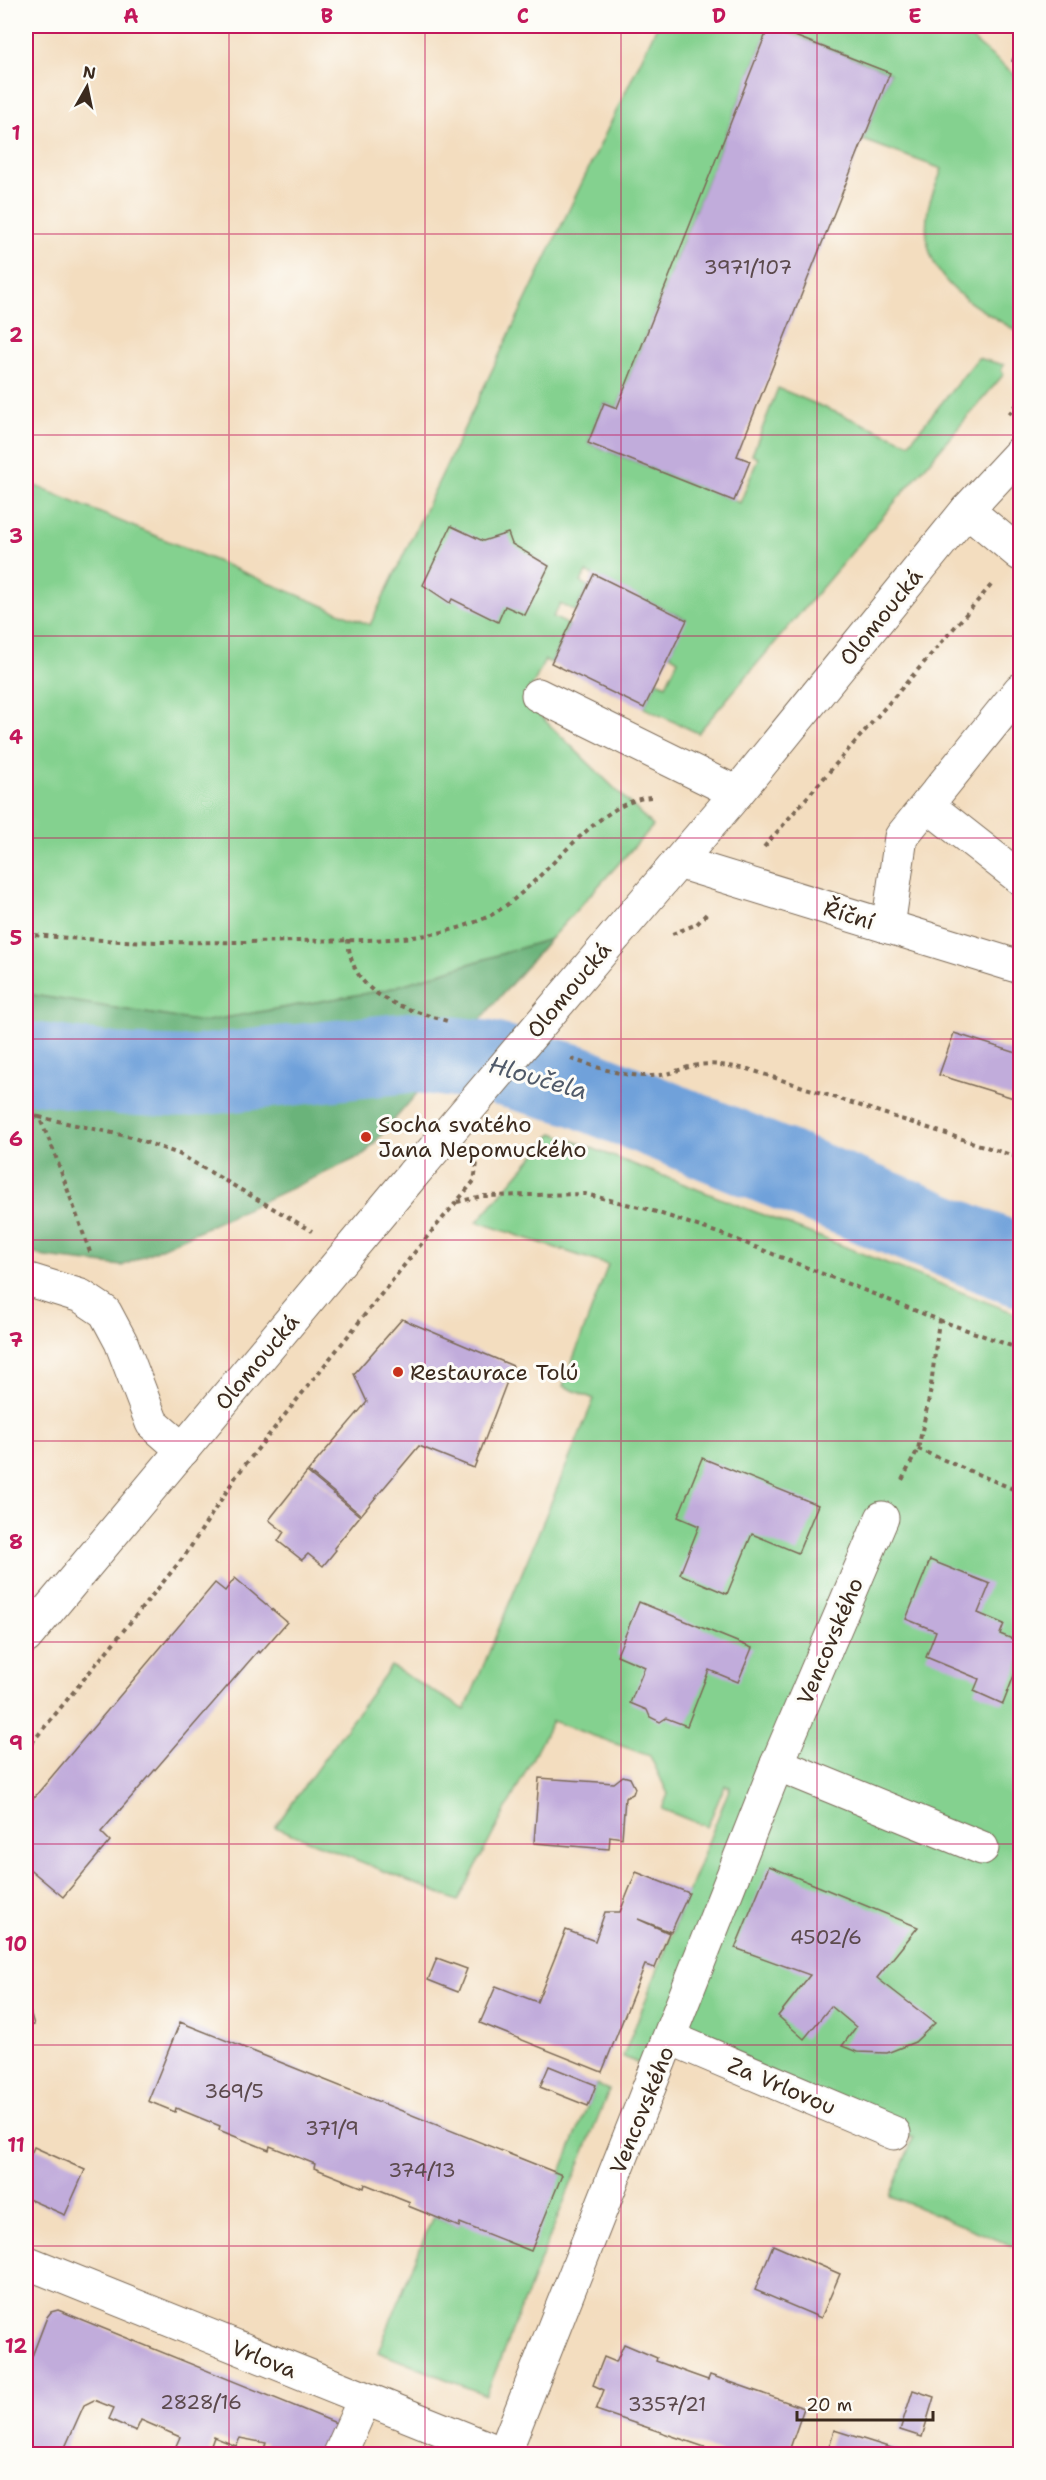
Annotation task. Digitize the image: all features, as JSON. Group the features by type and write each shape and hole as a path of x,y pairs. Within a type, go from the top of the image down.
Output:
{"street":[{"name":"Olomoucká","path":"26,1637 414,1173 736,794 967,510 1020,453"},
{"path":"967,510 1020,553"},
{"path":"888,927 901,837 1020,690"},
{"path":"538,695 736,794"},
{"path":"927,805 1020,878"},
{"name":"Říční","path":"678,862 1020,967"},
{"path":"26,1279 81,1296 105,1312 121,1342 152,1423 183,1450"},
{"name":"Vencovského","path":"504,2454 777,1764 882,1518"},
{"path":"777,1764 982,1848"},
{"name":"Za Vrlovou","path":"670,2038 894,2133"},
{"name":"Vrlova","path":"26,2262 364,2400 504,2454"},
{"path":"340,2454 364,2400"}],"path":[{"path":"665,937 697,924 1020,553"},
{"path":"26,934 62,939 239,942 412,937 446,932 490,915 506,906 589,831 620,806 637,798 654,797 669,802 706,829"},
{"path":"348,939 355,972 376,995 447,1021"},
{"path":"571,1059 617,1074 648,1076 675,1074 692,1066 717,1064 748,1068 1020,1158"},
{"path":"26,1114 131,1137 179,1154 314,1232"},
{"path":"39,1117 86,1236 105,1312"},
{"path":"26,1750 186,1554 237,1475 474,1181 479,1152"},
{"path":"456,1202 482,1196 585,1194 647,1209 730,1237 939,1320 1020,1349"},
{"path":"882,1518 918,1449 930,1394 939,1320"},
{"path":"918,1449 1020,1492"}],"green space":[{"path":"657,26 769,26 617,408 604,403 588,443 740,503 758,458 752,455 778,388 909,443 978,358 1004,365 1001,371 1004,374 698,733 644,708 657,681 666,685 678,660 670,655 686,619 586,572 581,582 588,586 576,611 560,604 553,617 569,625 551,663 545,660 525,701 653,826 550,939 385,990 202,1022 26,994 26,482 370,625"},
{"path":"771,26 956,26 1020,79 1020,333 983,311 951,286 939,272 930,254 926,233 928,209 942,169 863,140 890,73"},
{"path":"550,939 364,1155 122,1266 45,1257 26,1251 26,994 202,1022 385,990"},
{"path":"553,1133 1020,1315 1020,2249 890,2196 913,2138 669,2039 655,2070 623,2057 730,1787 725,1785 707,1827 662,1809 668,1794 650,1756 552,1721 458,1901 275,1827 391,1666 465,1710 594,1399 563,1386 608,1265 477,1222"},
{"path":"596,2085 609,2090 486,2395 378,2352 433,2216 458,2226 560,2174"}],"building":[{"path":"769,26 890,73 737,456 750,461 734,501 588,443 604,403 617,408"},
{"path":"1020,40 1020,64 1012,61"},
{"path":"451,526 483,541 508,533 512,544 549,566 525,615 505,606 498,622 452,599 450,603 423,585"},
{"path":"594,574 687,620 644,708 551,663"},
{"path":"954,1033 1020,1054 1020,1087 1017,1099 939,1075"},
{"path":"402,1319 513,1366 474,1468 419,1446 361,1515 308,1471 367,1402 354,1374"},
{"path":"702,1458 818,1505 798,1553 752,1534 727,1594 680,1574 699,1526 678,1517"},
{"path":"307,1472 360,1516 334,1548 336,1550 323,1566 308,1554 302,1560 278,1541 284,1532 269,1520"},
{"path":"930,1560 990,1584 978,1613 1004,1624 1000,1634 1020,1642 1020,1660 1003,1704 974,1691 979,1679 926,1657 936,1631 906,1619"},
{"path":"235,1578 287,1622 260,1653 258,1651 101,1832 110,1841 63,1897 26,1866 29,1855 26,1852 26,1807 215,1583 225,1591"},
{"path":"639,1602 752,1648 738,1682 709,1670 687,1726 666,1718 660,1722 650,1717 647,1710 630,1703 645,1667 617,1655"},
{"path":"623,1776 630,1778 635,1788 633,1794 625,1798 622,1838 610,1836 609,1849 534,1843 539,1778 614,1783"},
{"path":"769,1866 918,1927 877,1978 935,2023 915,2042 887,2053 857,2052 842,2046 856,2027 831,2006 804,2039 778,2016 810,1975 735,1948"},
{"path":"636,1872 689,1893 671,1932 638,1919 669,1933 655,1968 645,1965 602,2072 480,2023 496,1986 537,2002 566,1930 595,1941 605,1912 620,1912"},
{"path":"437,1958 467,1969 458,1992 428,1980"},
{"path":"26,1996 34,2025 26,2028"},
{"path":"180,2022 562,2175 531,2251 460,2223 459,2227 408,2206 410,2202 365,2184 364,2188 314,2168 315,2164 270,2146 269,2150 219,2130 220,2126 176,2108 175,2112 148,2101"},
{"path":"549,2066 596,2085 588,2106 540,2087"},
{"path":"34,2147 85,2170 65,2215 26,2198 26,2166"},
{"path":"773,2245 840,2274 821,2318 755,2290"},
{"path":"58,2310 341,2425 330,2454 262,2454 266,2443 240,2438 236,2446 214,2437 208,2454 191,2454 175,2448 180,2437 141,2420 136,2431 109,2419 114,2408 94,2400 84,2405 62,2454 26,2454 26,2372 47,2317 51,2312"},
{"path":"624,2344 657,2358 656,2361 691,2374 708,2380 710,2375 804,2408 788,2454 725,2454 596,2410 604,2390 593,2385 604,2357 616,2362"},
{"path":"913,2390 934,2397 922,2437 900,2430"},
{"path":"834,2430 898,2450 897,2454 827,2454"}],"waterway":[{"name":"Hloučela","path":"26,1062 125,1075 182,1077 414,1052 485,1061 575,1085 1020,1266"}],"place":[{"name":"Socha svatého Jana Nepomuckého","path":"366,1137"},
{"name":"Restaurace Tolú","path":"398,1372"}]}
